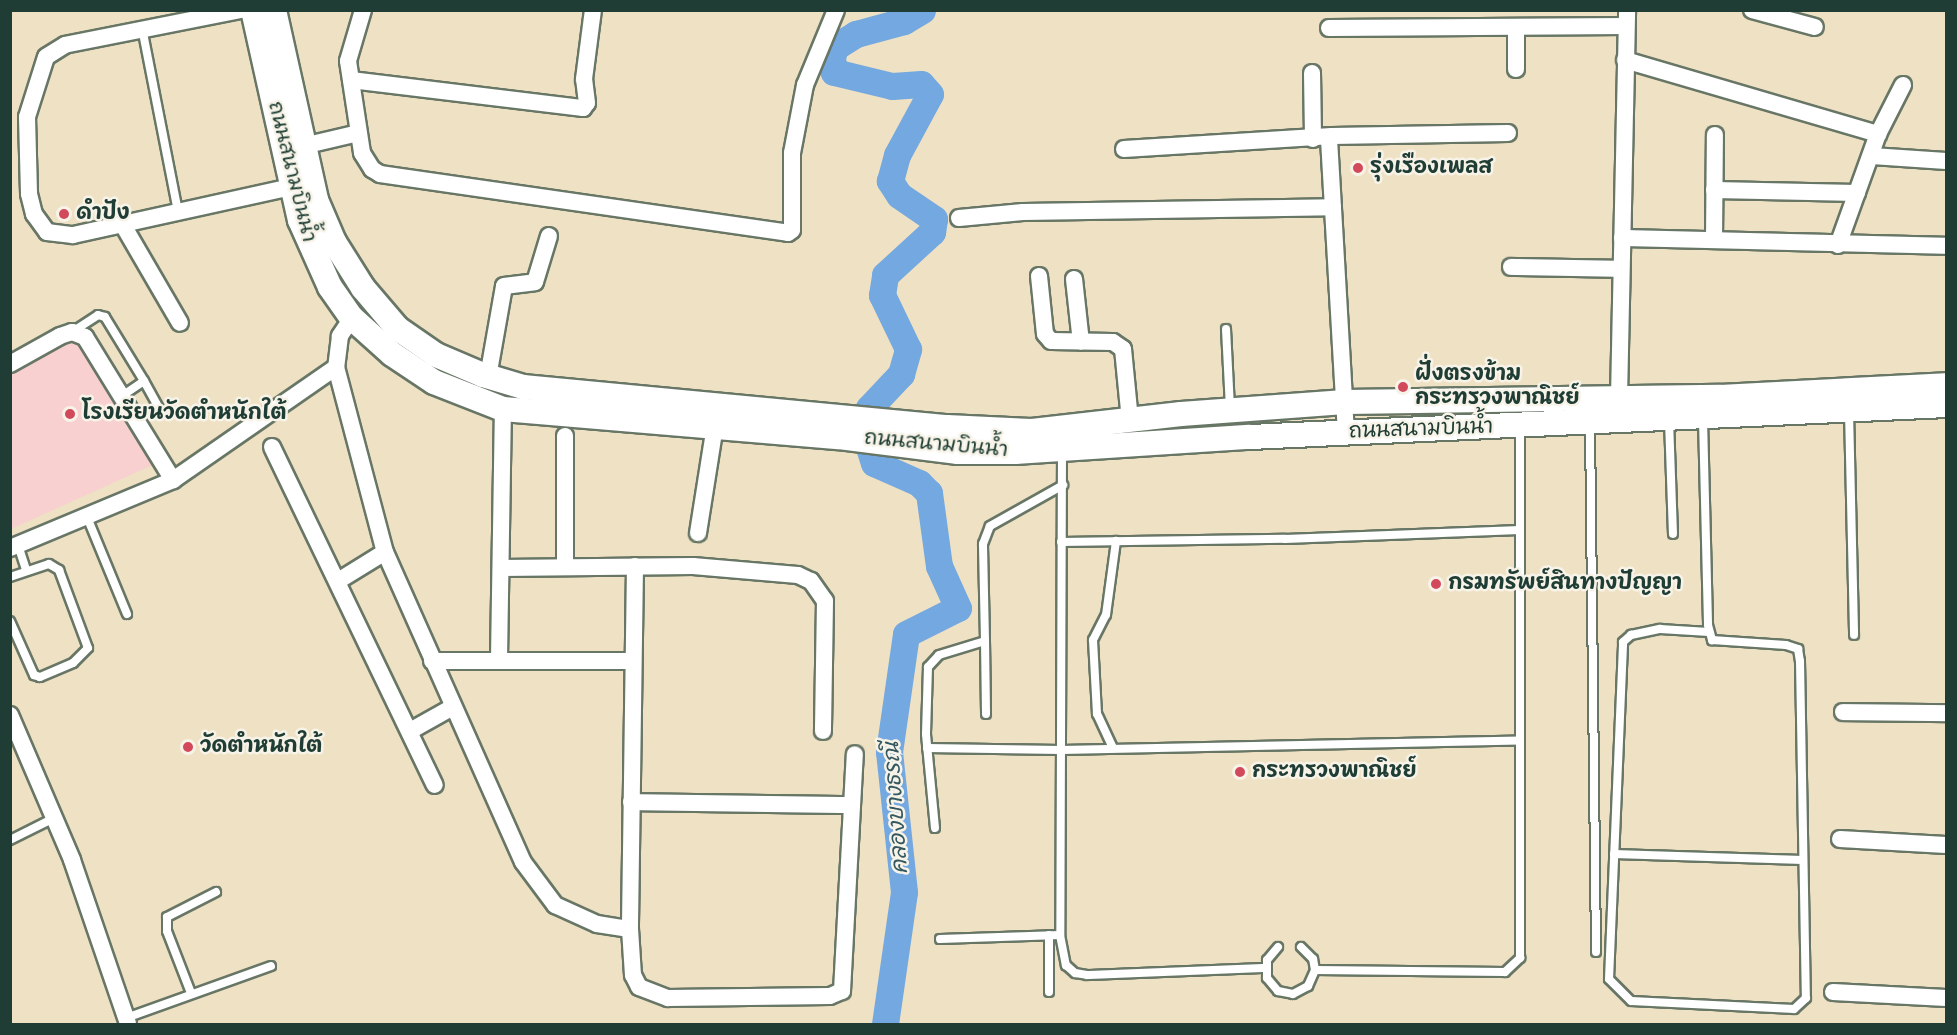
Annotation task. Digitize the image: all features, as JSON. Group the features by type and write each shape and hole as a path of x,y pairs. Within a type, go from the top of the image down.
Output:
{"main road":[{"name":"ถนนสนามบินน้ำ","path":"253,10 292,188 312,252 352,318 392,354 434,382 503,409 715,426 840,426"},
{"name":"ถนนสนามบินน้ำ","path":"274,10 316,200 334,242 363,288 397,328 436,355 488,377 523,387 881,430 1032,431 1230,410 1345,402 1720,397 1947,385"},
{"name":"ถนนสนามบินน้ำ","path":"881,430 958,452 1062,450 1346,433 1520,427 1947,405"}],"street":[{"path":"242,10 172,16 142,28 65,45 46,57 40,69 27,117 26,151 34,214 47,232 73,235 292,188"},
{"path":"363,10 348,61 359,133 367,164 380,174 788,232 792,230 792,153 805,85 836,10"},
{"path":"351,80 583,108 587,102 584,78 593,10"},
{"path":"1752,10 1815,27"},
{"path":"1329,28 1516,27 1626,18 1619,398"},
{"path":"1516,27 1516,69"},
{"path":"1625,60 1878,134"},
{"path":"1312,73 1333,207 1346,433"},
{"path":"1838,245 1872,156 1878,134 1903,85"},
{"path":"303,146 359,133"},
{"path":"1124,149 1508,133"},
{"path":"1714,240 1715,135"},
{"path":"1872,156 1947,161"},
{"path":"1714,190 1857,193"},
{"path":"958,218 1034,212 1333,207"},
{"path":"123,225 180,323"},
{"path":"488,377 504,286 535,282 549,236"},
{"path":"1622,238 1947,246"},
{"path":"1510,267 1622,269"},
{"path":"1039,276 1045,334 1051,341 1113,342 1123,349 1130,420"},
{"path":"1074,279 1081,342"},
{"path":"352,318 340,336 336,367 385,552 523,862 539,888 555,905 572,914 630,929"},
{"path":"10,364 78,327 125,393 173,480"},
{"path":"14,547 173,480 336,367"},
{"path":"499,659 503,409"},
{"path":"698,533 715,426"},
{"path":"565,436 565,566"},
{"path":"272,447 435,785"},
{"path":"338,581 385,552"},
{"path":"501,568 635,566 798,575 811,581 825,601 823,731"},
{"path":"635,566 630,929 634,982 647,994 668,998 837,995 844,985 855,754"},
{"path":"432,661 499,659 633,661"},
{"path":"410,731 453,706"},
{"path":"1843,712 1947,713"},
{"path":"10,715 54,818 127,1021"},
{"path":"632,802 851,805"},
{"path":"1840,839 1947,846"},
{"path":"1833,992 1947,998"}],"lane":[{"path":"142,28 178,212"},
{"path":"78,327 98,315 105,317 142,383 159,408"},
{"path":"1226,329 1230,410"},
{"path":"125,393 142,383"},
{"path":"1849,410 1854,635"},
{"path":"1703,418 1709,632 1712,640 1723,643 1786,645 1798,649 1806,998 1794,1009 1631,1001 1620,993 1609,978 1623,642 1631,635 1660,629 1709,632"},
{"path":"1669,420 1673,534"},
{"path":"1590,423 1596,952"},
{"path":"1315,970 1505,972 1513,967 1520,957 1520,427"},
{"path":"1062,450 1060,935 1066,965 1075,973 1087,975 1265,968"},
{"path":"986,714 983,544 986,532 1000,517 1062,485"},
{"path":"87,517 127,614"},
{"path":"1061,542 1520,530"},
{"path":"1113,748 1097,714 1094,640 1106,615 1116,541"},
{"path":"14,547 26,570"},
{"path":"10,577 49,564 59,570 88,648 73,663 40,677 34,675 10,621"},
{"path":"935,828 927,748 928,667 946,651 985,641"},
{"path":"927,748 1061,750 1520,740"},
{"path":"10,840 54,818"},
{"path":"1614,854 1803,860"},
{"path":"191,993 166,931 167,917 216,892"},
{"path":"1049,935 1049,992"},
{"path":"940,939 1060,935"},
{"path":"1278,947 1271,952 1265,968 1271,986 1286,994 1308,986 1315,970 1313,959 1301,947"},
{"path":"127,1021 191,993 270,966"}],"shaded area":[{"name":"โรงเรียนวัดตำหนักใต้","path":"80,333 157,463 11,529 11,365"}],"waterway":[{"name":"คลองบางธรณี","path":"885,1024 904,892 889,752 906,634 958,608 939,566 929,493 919,483 874,463 868,445 866,423 869,408 901,374 908,349 882,295 885,275 932,232 934,219 899,195 890,181 897,155 930,94 921,84 892,86 834,72 832,57 835,47 856,34 904,21 922,10"}],"place":[{"name":"รุ่งเรืองเพลส","path":"1358,168"},
{"name":"ดำปัง","path":"64,214"},
{"name":"ฝั่งตรงข้าม กระทรวงพาณิชย์","path":"1403,387"},
{"name":"โรงเรียนวัดตำหนักใต้","path":"70,414"},
{"name":"กรมทรัพย์สินทางปัญญา","path":"1436,584"},
{"name":"วัดตำหนักใต้","path":"188,747"},
{"name":"กระทรวงพาณิชย์","path":"1240,772"}]}
